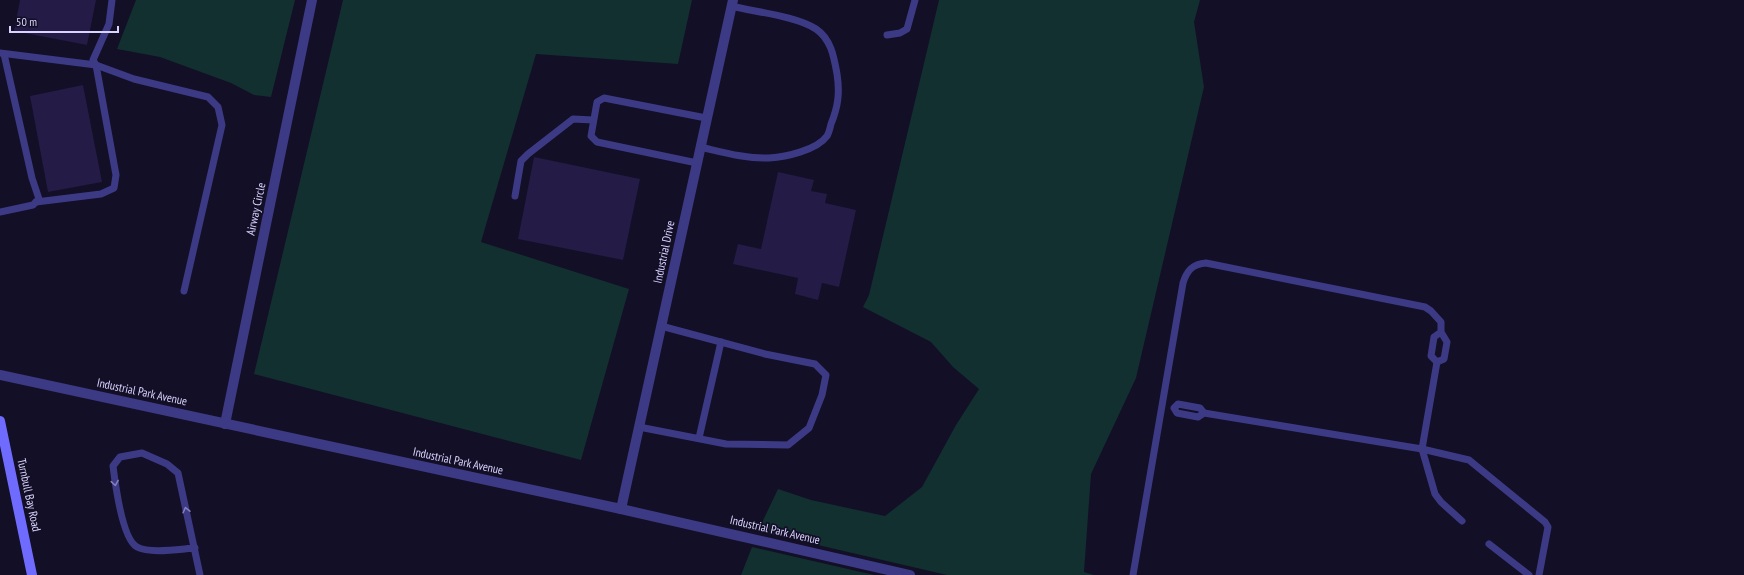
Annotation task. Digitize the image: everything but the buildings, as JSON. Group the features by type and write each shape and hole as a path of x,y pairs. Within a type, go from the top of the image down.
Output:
{"street":[{"name":"Airway Circle","path":"225,424 312,0"},
{"name":"Industrial Drive","path":"621,509 732,3"},
{"name":"Industrial Park Avenue","path":"0,375 621,509 910,575"},
{"name":"Turnbull Bay Road","path":"0,421 32,575"}],"lane":[{"path":"36,202 101,194 114,188 116,175 96,66 93,60 109,24 112,0"},
{"path":"887,35 900,33 907,29 915,0"},
{"path":"700,147 738,155 769,158 794,154 813,147 827,136 837,107 839,89 833,53 824,35 815,28 800,21 732,3"},
{"path":"0,212 33,205 39,199 32,178 2,53 96,66 134,79 208,97 218,107 222,125 184,292"},
{"path":"697,163 597,142 591,136 597,102 604,98 706,118"},
{"path":"515,196 521,161 528,154 573,119 594,120"},
{"path":"1133,575 1183,283 1190,268 1197,264 1206,263 1425,307 1441,322 1441,332 1448,342 1444,359 1437,362"},
{"path":"639,427 726,444 788,445 809,428 822,395 826,375 815,364 766,354 661,326"},
{"path":"1437,362 1431,356 1434,337 1441,332"},
{"path":"699,438 721,342"},
{"path":"1437,362 1422,449 1435,494 1441,502 1462,521"},
{"path":"1162,406 1174,408 1178,404 1200,408 1204,413 1422,449 1463,458 1474,462 1545,522 1548,527 1539,575"},
{"path":"194,548 158,551 136,547 128,537 115,484 113,466 120,457 142,453 167,464 178,473 200,575"},
{"path":"1489,544 1529,575"}],"green space":[{"path":"136,0 295,0 271,97 254,95 231,83 160,57 117,49"},
{"path":"343,0 692,0 678,64 536,54 481,242 629,289 581,460 254,374"},
{"path":"939,0 1200,0 1194,22 1204,87 1136,378 1091,474 1084,572 1094,575 947,575 758,531 778,489 811,500 885,516 922,487 956,425 979,389 953,367 931,342 863,307 869,295"},
{"path":"752,547 874,575 741,575"}]}
